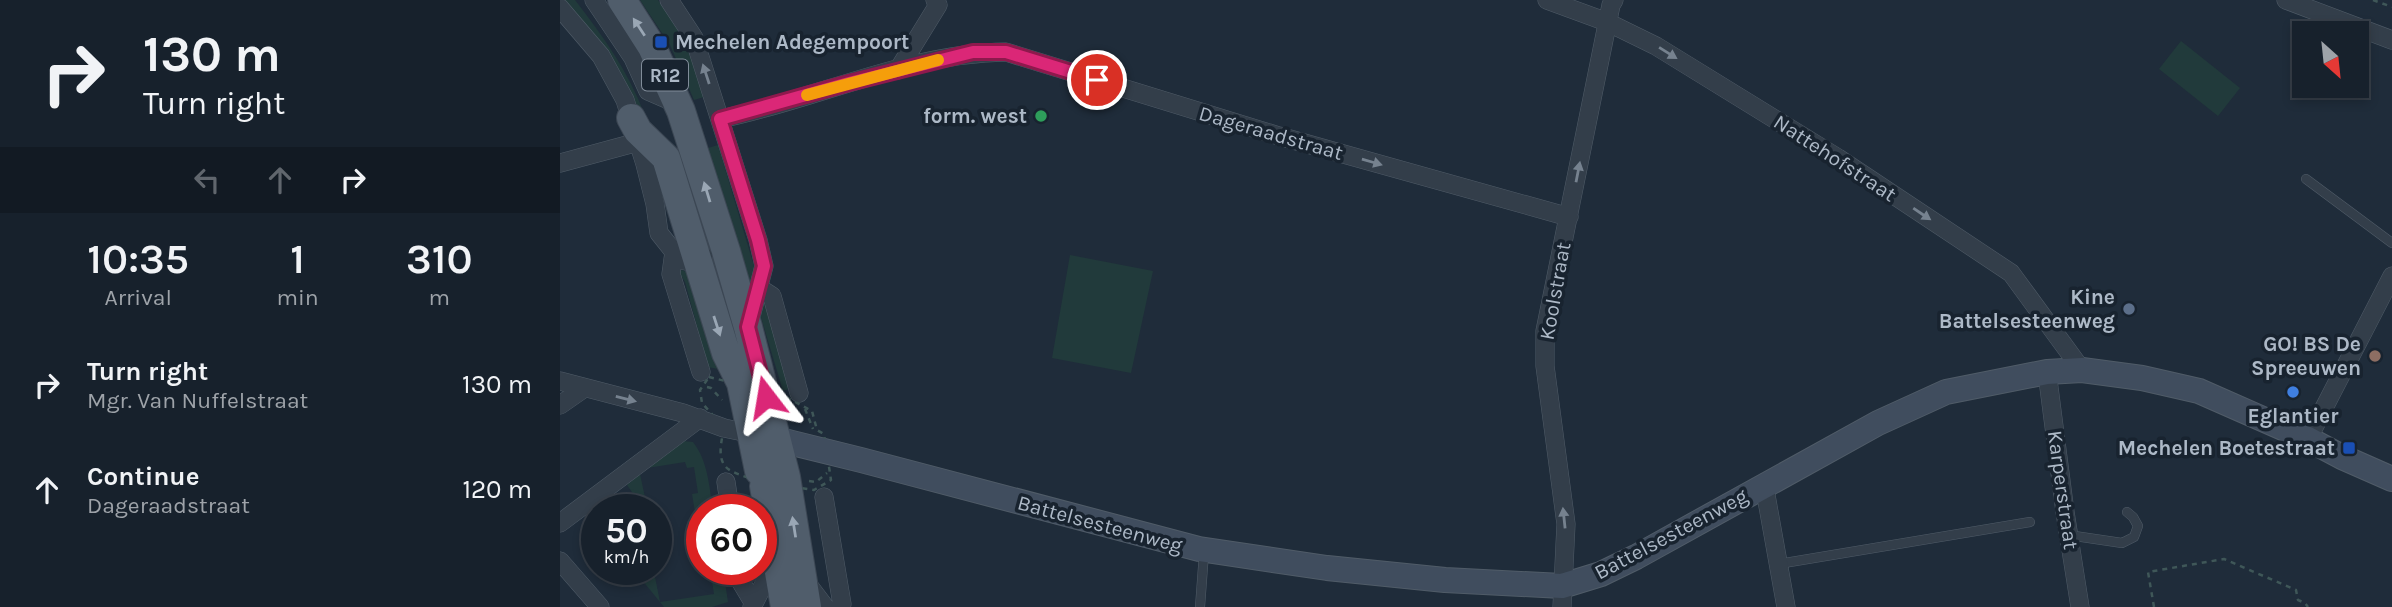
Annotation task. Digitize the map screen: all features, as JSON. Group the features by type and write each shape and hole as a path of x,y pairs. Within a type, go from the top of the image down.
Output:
{"main road":[{"name":"R12","path":"622,0 652,47 678,104 722,240 748,327 769,478 791,578 807,607"},
{"name":"R12","path":"634,130 666,158 685,256 765,436"},
{"name":"Battelsesteenweg","path":"765,436 1204,550 1327,568 1446,580 1562,596 1878,422 1946,392 2047,372 2082,370 2142,378 2199,391 2392,479"},
{"name":"R12","path":"785,607 791,578"}],"street":[{"name":"R12","path":"594,0 627,48 648,91 678,104"},
{"path":"668,0 694,38 758,240 764,266 748,327"},
{"path":"898,70 938,5 934,0"},
{"name":"Nattehofstraat","path":"1547,0 1607,22 1656,46 1827,151 2011,273 2082,370"},
{"name":"Koolstraat","path":"1562,596 1566,524 1545,366 1545,331 1607,22 1614,0"},
{"path":"2286,0 2392,40"},
{"path":"560,8 601,56 619,89 634,130 560,163"},
{"name":"Dageraadstraat","path":"720,119 973,52 1006,52 1279,136 1569,218"},
{"path":"701,372 671,274 685,256 722,240"},
{"path":"2308,439 2392,276"},
{"path":"758,287 772,296 799,393"},
{"name":"Karperstraat","path":"2047,372 2080,607"},
{"path":"560,382 700,418 724,428 765,436"},
{"path":"560,405 583,388"},
{"path":"560,523 700,418"},
{"path":"726,482 728,494"},
{"path":"1764,484 1786,607"},
{"path":"824,497 842,604 840,607"},
{"path":"560,561 600,607"},
{"path":"753,605 766,580 791,578 825,607"},
{"path":"743,585 753,605"}],"lane":[{"path":"2306,179 2392,243"},
{"path":"2068,535 2122,543 2129,541 2134,537 2138,526 2127,512"},
{"path":"1778,564 2029,522"},
{"path":"1200,607 1204,550"}],"path":[{"path":"2373,0 2392,7"},
{"path":"2154,607 2148,572 2224,559 2296,590 2299,607"},
{"path":"2298,600 2308,607"}],"green space":[{"path":"560,0 575,0 585,13 623,68 644,113 636,116"},
{"path":"640,0 658,0 667,13 686,46 704,97 694,100 670,45"},
{"path":"2181,41 2240,88 2218,116 2159,69"},
{"path":"718,145 756,273 750,283 708,148"},
{"path":"1070,255 1153,271 1131,373 1052,358"},
{"path":"682,270 691,274 728,371 708,367 685,282 679,272"},
{"path":"763,302 767,302 791,388 783,391 760,314"},
{"path":"683,441 693,442 705,465 711,494 692,494 698,493 694,467 687,468 685,462 641,469"},
{"path":"640,474 644,494 633,494 627,485"},
{"path":"646,585 657,585 660,602 714,594 713,585 725,585 728,602 712,607 664,607"}],"slow traffic":[{"path":"807,95 938,60"}],"place":[{"name":"Mechelen Adegempoort","path":"661,42"},
{"name":"form. west","path":"1041,116"},
{"name":"Kine Battelsesteenweg","path":"2129,309"},
{"name":"GO! BS De Spreeuwen","path":"2375,356"},
{"name":"Eglantier","path":"2293,392"},
{"name":"Mechelen Boetestraat","path":"2349,448"}],"route":[{"path":"766,397 748,327 764,266 720,119 973,52 1006,52 1097,80"}]}
